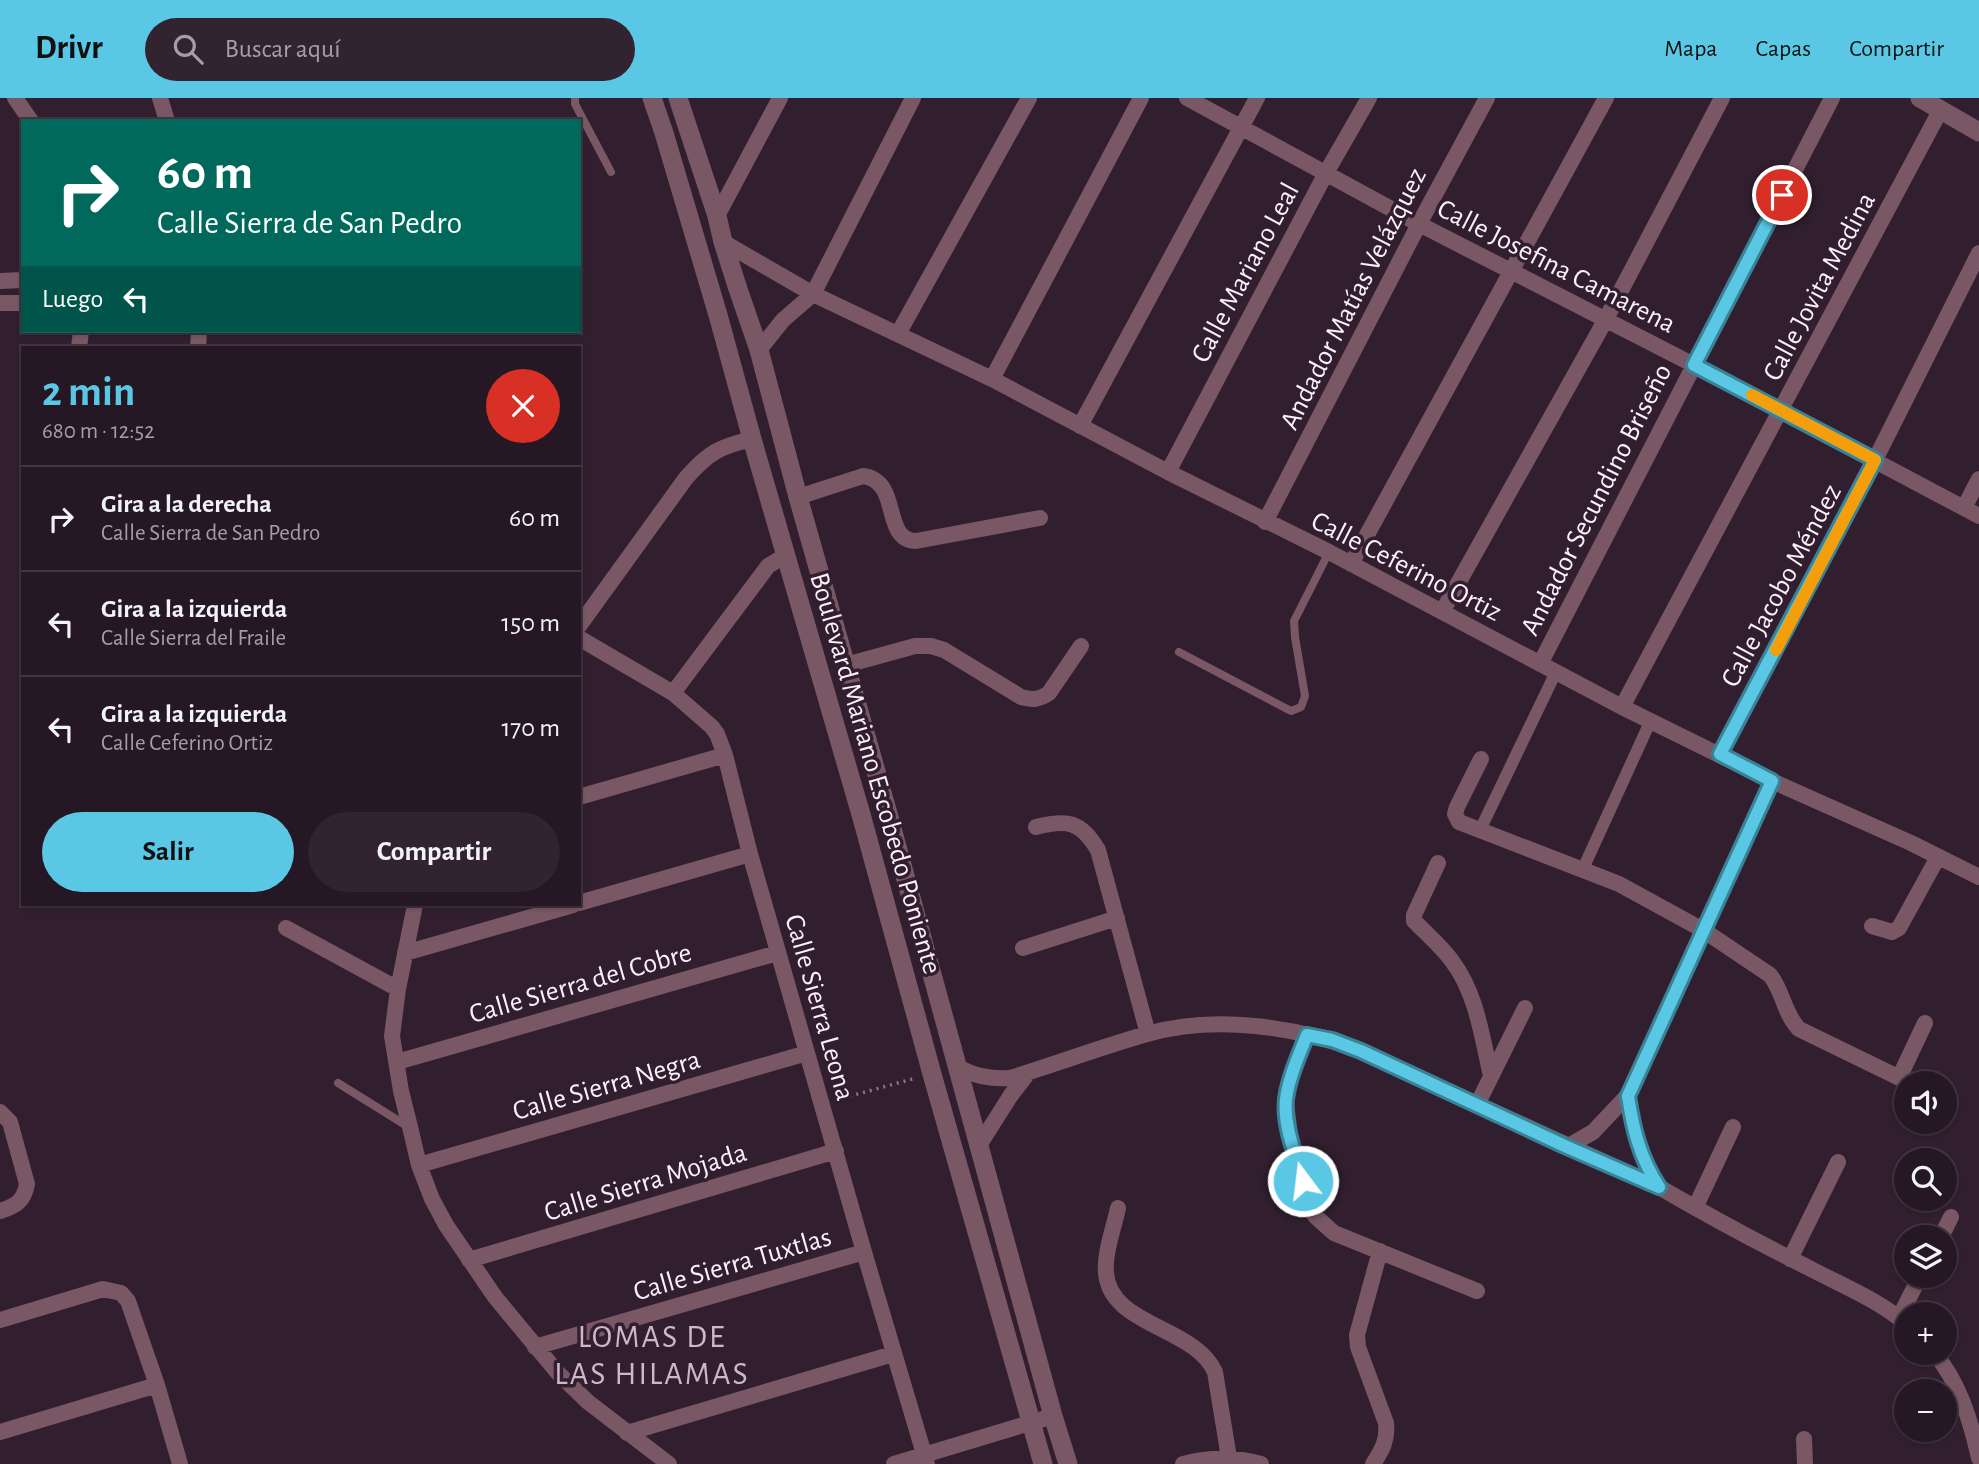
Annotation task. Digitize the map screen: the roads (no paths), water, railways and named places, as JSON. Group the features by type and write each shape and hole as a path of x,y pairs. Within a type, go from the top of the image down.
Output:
{"street":[{"path":"15,98 30,119"},
{"path":"160,98 166,119"},
{"name":"Boulevard Mariano Escobedo Poniente","path":"652,98 676,172 862,818 1043,1464"},
{"name":"Boulevard Mariano Escobedo Poniente","path":"678,98 759,350 797,496 1068,1464"},
{"path":"717,216 780,98"},
{"path":"759,350 783,320 813,294 913,98"},
{"path":"898,334 1029,98"},
{"path":"992,379 1141,98"},
{"name":"Calle Josefina Camarena","path":"1187,98 1419,224 1694,365 1979,516"},
{"path":"1080,426 1257,98"},
{"name":"Calle Mariano Leal","path":"1168,472 1326,173 1369,98"},
{"name":"Andador Matías Velázquez","path":"1265,522 1487,98"},
{"path":"1351,564 1605,98"},
{"path":"1442,612 1606,320 1722,98"},
{"name":"Andador Secundino Briseño","path":"1540,664 1832,98"},
{"path":"1920,98 1979,132"},
{"name":"Calle Jovita Medina","path":"1622,707 1940,111"},
{"name":"Calle Ceferino Ortiz","path":"723,242 813,294 992,379 1265,522 1329,552 1622,707 1772,781 1979,877"},
{"name":"Calle Jacobo Méndez","path":"1720,754 1875,460 1979,253"},
{"path":"0,281 21,280"},
{"path":"0,303 21,303"},
{"path":"581,622 699,463 712,452 727,445 752,439"},
{"path":"797,496 863,476 872,478 885,490 897,530 908,541 1040,518"},
{"path":"1964,508 1979,479"},
{"path":"673,693 768,566 786,555"},
{"name":"Calle Sierra Leona","path":"581,639 673,693 712,727 724,755 777,953 925,1460"},
{"path":"846,665 915,646 932,646 944,650 1021,697 1031,700 1049,693 1081,646"},
{"path":"1480,830 1556,672"},
{"path":"1583,871 1651,720"},
{"path":"581,796 724,755"},
{"path":"1481,759 1457,807 1455,814 1460,822 1619,884 1703,930 1770,975 1775,981 1787,1014 1799,1029 1894,1075"},
{"path":"1567,1147 1593,1132 1628,1096 1772,781"},
{"path":"862,818 887,810"},
{"path":"1036,827 1056,822 1074,825 1084,830 1098,850 1148,1034"},
{"path":"581,902 750,854"},
{"path":"1872,926 1892,932 1899,928 1938,857"},
{"path":"1438,863 1414,915 1414,921 1451,960 1462,976 1470,993 1491,1076"},
{"path":"415,906 392,1035 419,1165 436,1207 495,1297 558,1373 588,1402 669,1464"},
{"path":"405,953 570,906"},
{"path":"1023,948 1117,918"},
{"path":"286,928 398,989"},
{"name":"Calle Sierra del Cobre","path":"397,1062 777,953"},
{"path":"1477,1105 1525,1008"},
{"path":"1907,1071 1925,1023"},
{"path":"956,1066 991,1079 1010,1078 1148,1034 1220,1025 1246,1026 1332,1040 1659,1187 1859,1294 1894,1316"},
{"path":"1307,1035 1288,1086 1286,1102 1290,1136 1315,1216 1334,1233 1477,1291"},
{"name":"Calle Sierra Negra","path":"419,1165 807,1053"},
{"path":"978,1147 1028,1073"},
{"path":"1628,1096 1637,1144 1659,1187"},
{"path":"0,1112 10,1122 27,1184 22,1200 0,1211"},
{"path":"1695,1208 1733,1127"},
{"name":"Calle Sierra Mojada","path":"469,1260 836,1151"},
{"path":"1790,1259 1838,1162"},
{"path":"1118,1208 1105,1271 1108,1284 1114,1296 1125,1307 1191,1345 1210,1362 1229,1458"},
{"path":"1947,1225 1951,1217"},
{"path":"1373,1464 1383,1448 1386,1423 1358,1347 1357,1335 1380,1251"},
{"name":"Calle Sierra Tuxtlas","path":"535,1347 863,1252"},
{"path":"0,1320 103,1289 121,1293 128,1301 157,1385 180,1464"},
{"path":"627,1433 893,1354"},
{"path":"1943,1365 1957,1390 1971,1425 1979,1458"},
{"path":"0,1432 157,1385"},
{"path":"894,1464 925,1460 1053,1416"},
{"path":"1804,1439 1805,1464"},
{"path":"1183,1464 1213,1458 1261,1464"}],"lane":[{"path":"575,98 575,104 611,172"},
{"path":"1179,652 1291,711 1301,707 1305,696 1294,621 1329,552"},
{"path":"338,1083 410,1128"}],"district":[{"name":"LOMAS DE LAS HILAMAS","path":"652,1354"}]}
